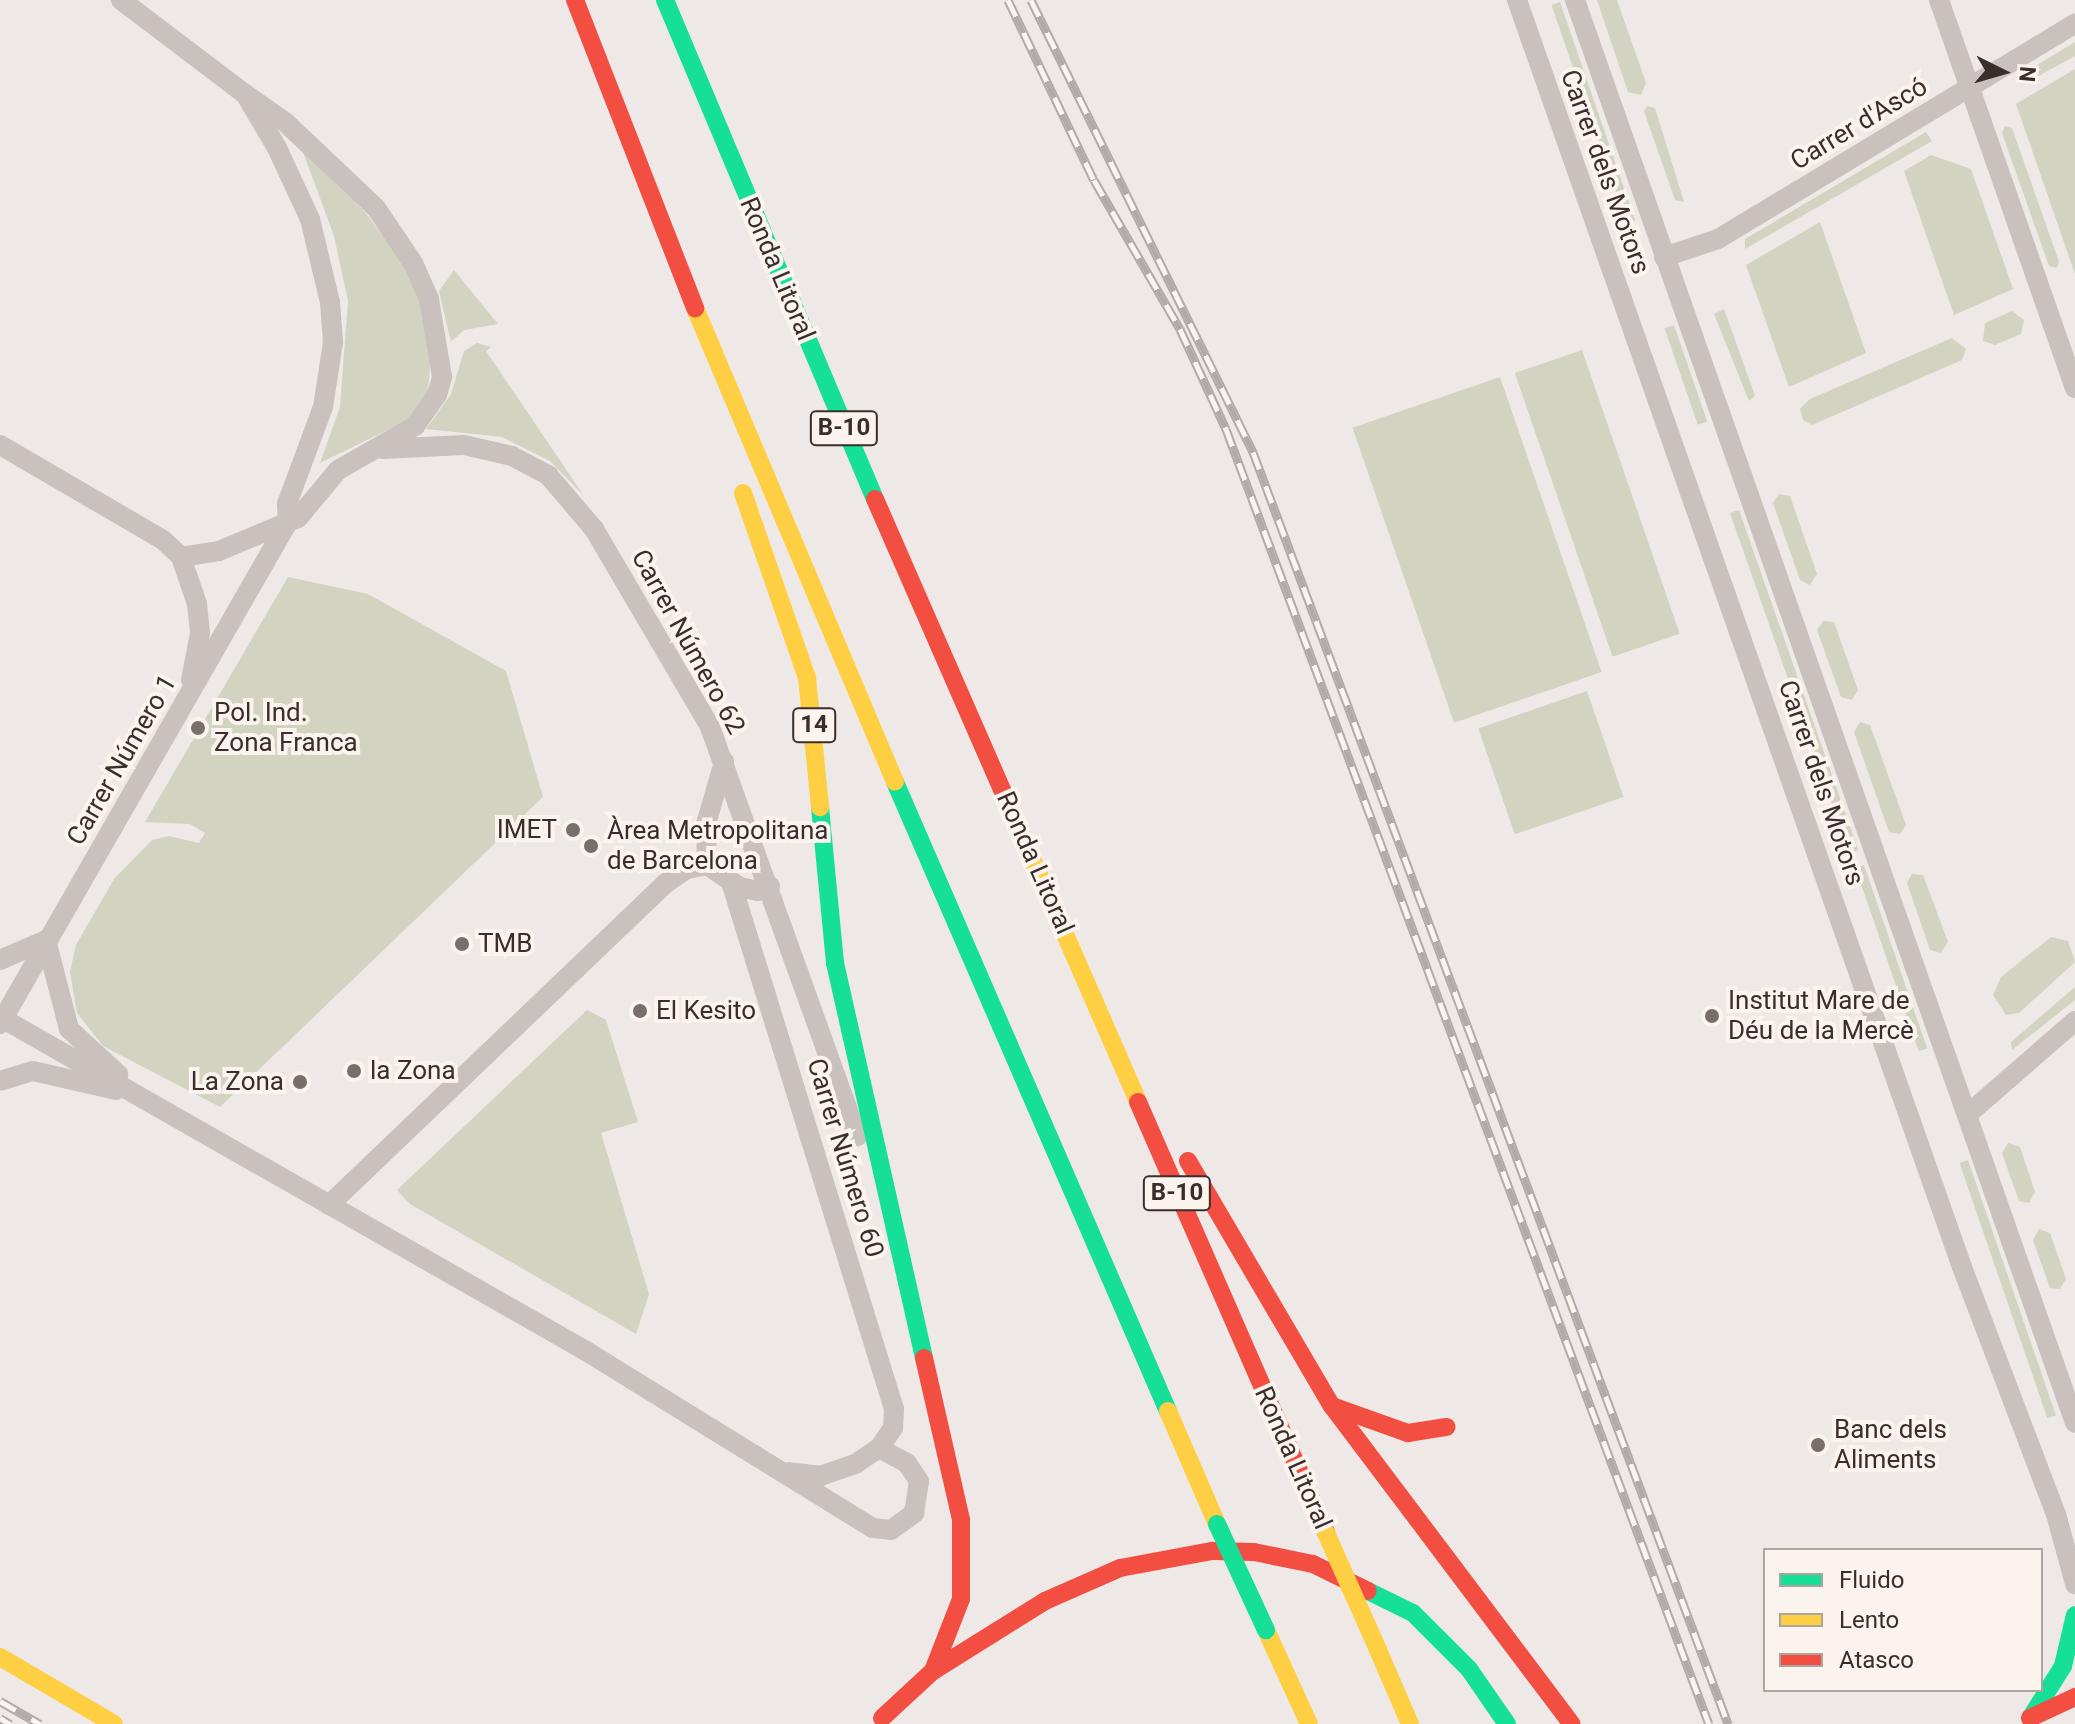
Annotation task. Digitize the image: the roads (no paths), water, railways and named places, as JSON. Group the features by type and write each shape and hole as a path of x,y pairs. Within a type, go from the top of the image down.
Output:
{"main road":[{"path":"575,0 626,138 875,744 1217,1524 1309,1724"},
{"name":"Ronda Litoral","path":"665,0 832,400 1410,1724"},
{"path":"626,138 711,397"},
{"name":"14","path":"734,468 807,678 835,963 896,1223 915,1332"},
{"path":"1031,852 1221,1224 1332,1406 1572,1724"},
{"path":"915,1332 964,1550 956,1620 933,1671"},
{"path":"1332,1406 1408,1433 1447,1427"},
{"path":"878,1722 933,1671 1045,1601 1120,1568 1182,1554 1254,1552 1313,1564 1413,1613 1469,1669 1507,1724"},
{"path":"2024,1720 2063,1666 2075,1615"},
{"path":"0,1657 114,1724"},
{"path":"2024,1720 2075,1697"}],"street":[{"name":"Carrer Número 62","path":"121,0 285,122 376,208 413,263 429,299 442,351 437,395 415,426 382,449 338,470 298,518 288,522 287,504 323,407 333,342 330,302 310,219 277,148 245,94"},
{"name":"Carrer dels Motors","path":"1517,0 1957,1253 2056,1514 2075,1584"},
{"name":"Carrer dels Motors","path":"1575,0 2075,1423"},
{"path":"1939,0 2068,346 2075,388"},
{"name":"Carrer d'Ascó","path":"1664,257 1718,239 2075,24"},
{"name":"Carrer Número 62","path":"382,449 422,444 490,448 548,475 580,510 670,653 724,762 770,886 832,1058 915,1332"},
{"path":"0,445 163,540 181,557 197,604 200,633 182,711"},
{"path":"181,557 219,551 288,522"},
{"name":"Carrer Número 1","path":"1,1020 182,711 288,522"},
{"path":"707,865 706,824 724,762"},
{"path":"329,1205 666,883 687,869 707,865 731,882 758,891 770,886"},
{"name":"Carrer Número 60","path":"731,882 894,1409 893,1428 879,1448"},
{"path":"0,960 46,940 69,1029 145,1098"},
{"path":"1,1020 145,1098 789,1472 823,1500 873,1528 891,1530 914,1513 919,1481 907,1463 879,1448 855,1464 821,1476 789,1472"},
{"path":"1968,1114 2075,1021"},
{"path":"0,1081 33,1071 145,1098"}],"railway":[{"path":"1008,0 1094,180 1180,329 1226,429 1709,1724"},
{"path":"1031,0 1253,452 1728,1724"},
{"path":"0,1701 40,1724"},
{"path":"0,1718 10,1724"}],"place":[{"name":"Pol. Ind. Zona Franca","path":"198,728"},
{"name":"IMET","path":"573,830"},
{"name":"Àrea Metropolitana de Barcelona","path":"591,846"},
{"name":"TMB","path":"462,944"},
{"name":"El Kesito","path":"640,1011"},
{"name":"Institut Mare de Déu de la Mercè","path":"1712,1016"},
{"name":"la Zona","path":"354,1071"},
{"name":"La Zona","path":"300,1082"},
{"name":"Banc dels Aliments","path":"1818,1445"}]}
